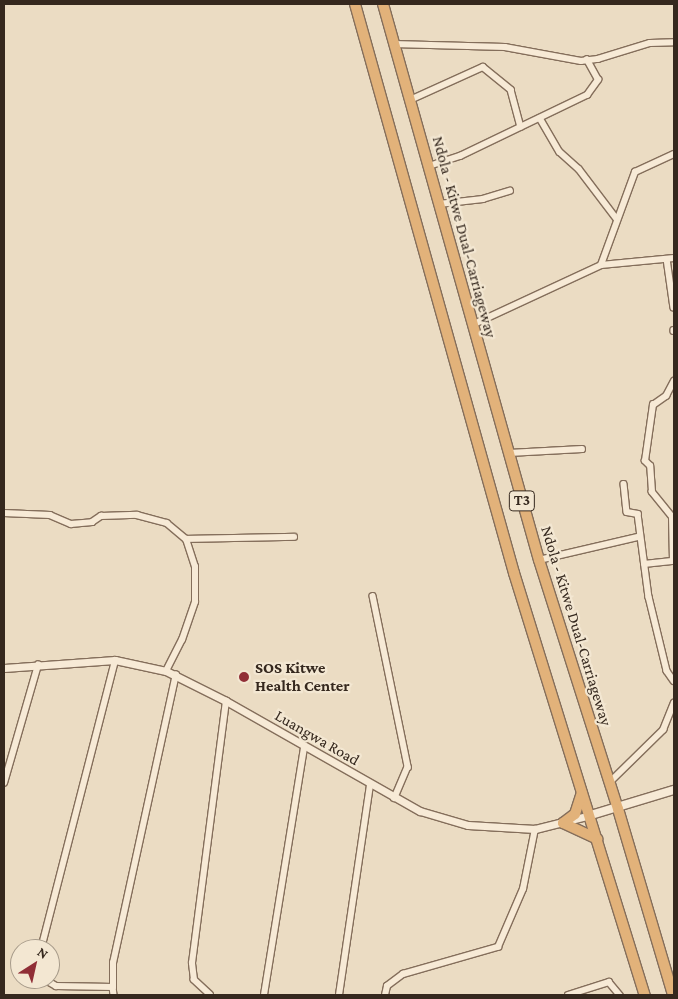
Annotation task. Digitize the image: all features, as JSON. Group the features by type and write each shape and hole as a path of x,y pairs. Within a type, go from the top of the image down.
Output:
{"highway":[{"name":"T3","path":"355,4 514,573 582,792 591,815 645,995"},
{"name":"Ndola - Kitwe Dual-Carriageway","path":"383,4 539,560 618,809 673,995"},
{"path":"582,792 575,814 563,822 597,839"}],"main road":[{"name":"Luangwa Road","path":"591,815 618,809 674,790"}],"street":[{"path":"393,44 505,48 563,59 587,60 650,43 674,42"},
{"path":"429,166 460,156 540,118 566,108 595,87 597,76 587,60"},
{"path":"410,100 483,67 511,90 521,127"},
{"path":"540,118 560,152 579,169 617,219"},
{"path":"601,265 635,172 674,154"},
{"path":"439,204 483,199 510,191"},
{"path":"472,324 601,265 674,258"},
{"path":"667,259 674,308"},
{"path":"644,564 673,561 672,517 652,492 650,466 645,461 653,405 666,396 674,380"},
{"path":"509,453 582,449"},
{"path":"624,484 627,512 638,514 638,537 667,671 674,680"},
{"path":"4,513 50,515 71,524 92,522 101,516 137,515 167,523 186,539 194,567 195,602 182,640 166,671"},
{"path":"186,539 294,537"},
{"path":"539,560 638,537"},
{"path":"373,596 408,767 395,798"},
{"path":"44,939 115,660"},
{"name":"Luangwa Road","path":"4,668 115,660 166,671 226,701 304,747 420,811 468,825 536,829 591,815"},
{"path":"4,783 38,665"},
{"path":"114,995 114,963 176,675"},
{"path":"210,995 194,980 192,963 226,701"},
{"path":"609,783 663,730 674,703"},
{"path":"264,995 304,747"},
{"path":"339,995 370,784"},
{"path":"386,995 387,986 403,974 498,947 523,889 536,829"},
{"path":"568,995 609,982 614,984 620,995"},
{"path":"60,986 113,988"}],"place":[{"name":"SOS Kitwe Health Center","path":"244,677"}]}
